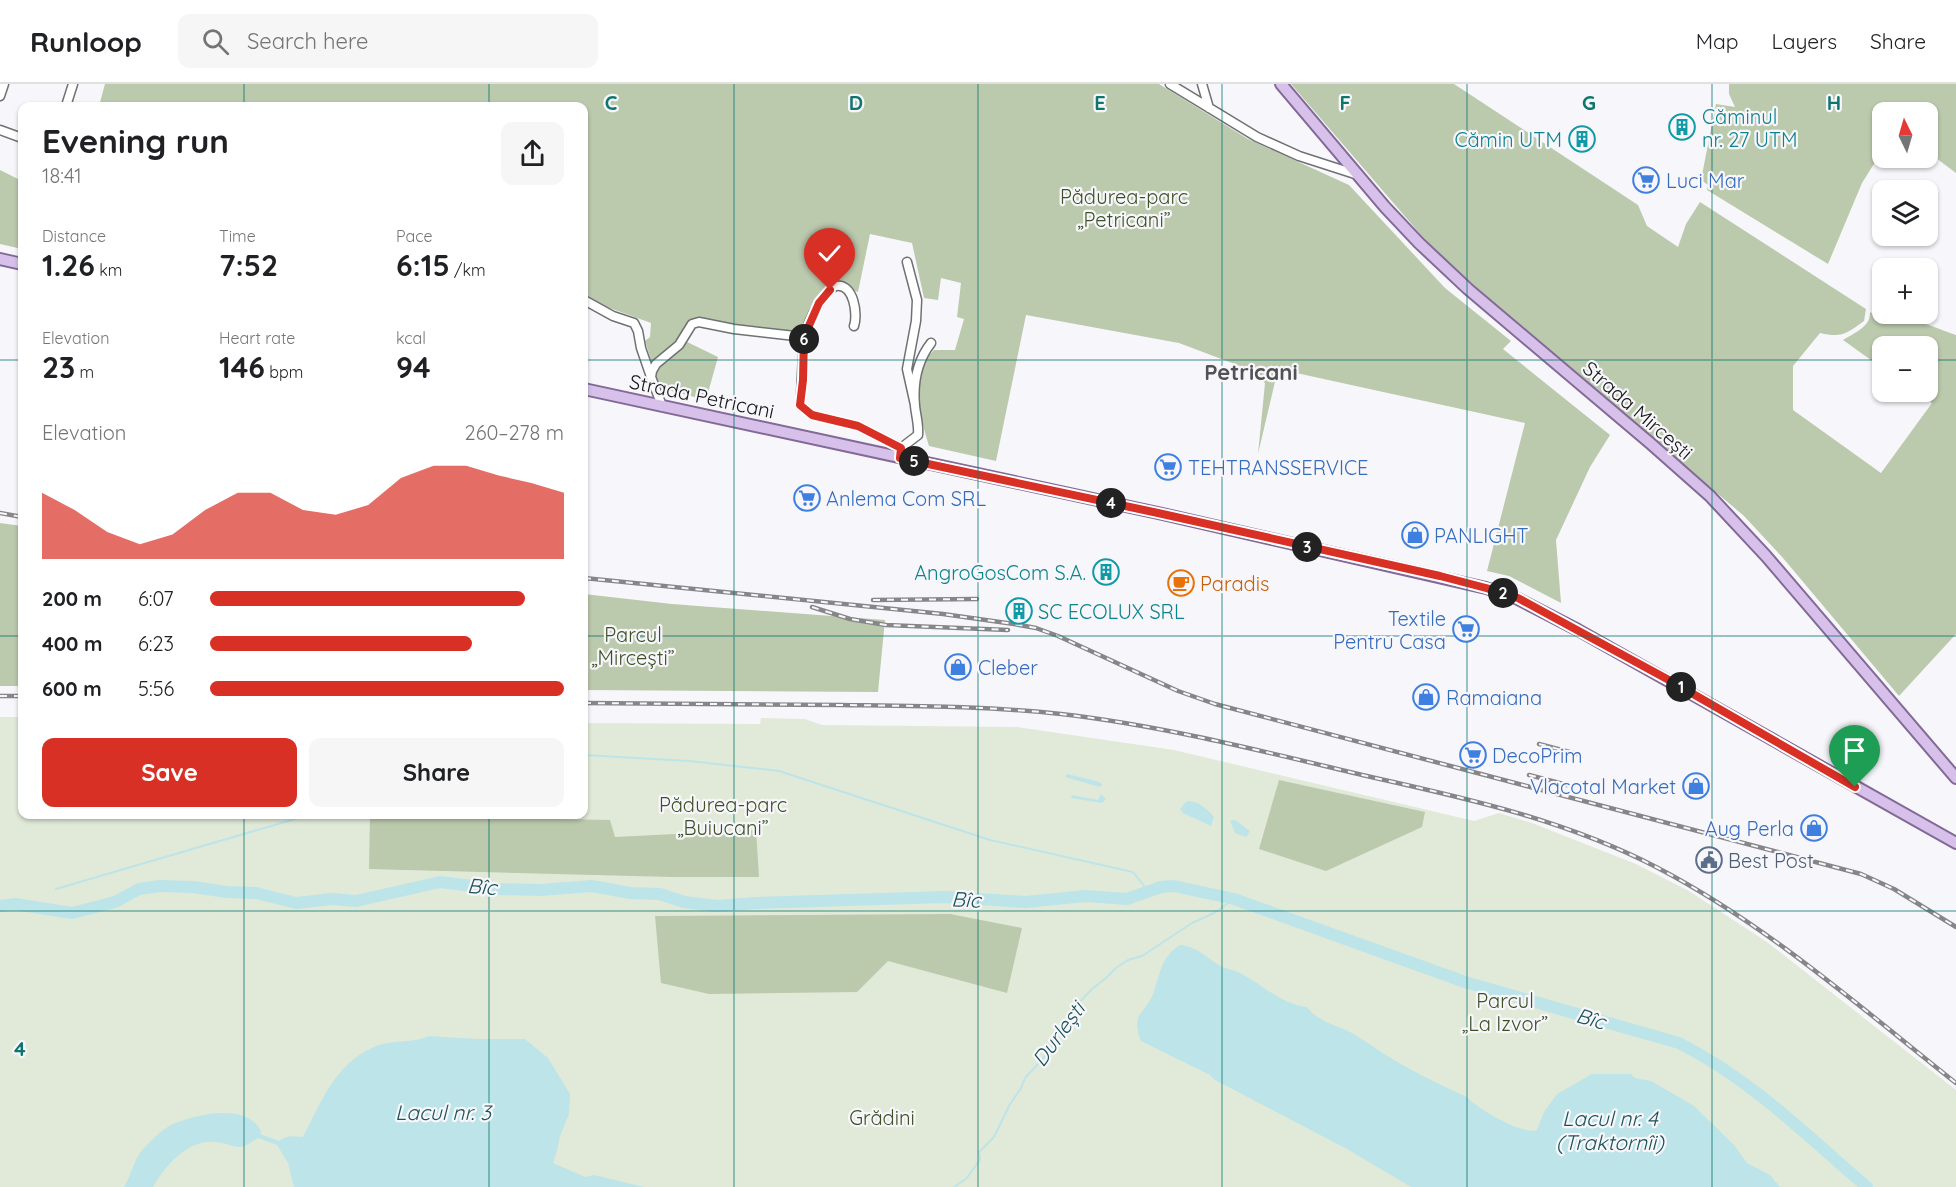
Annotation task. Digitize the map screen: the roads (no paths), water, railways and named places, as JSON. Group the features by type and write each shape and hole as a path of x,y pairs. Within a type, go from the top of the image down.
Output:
{"main road":[{"name":"Strada Mircești","path":"1281,84 1419,243 1468,289 1710,496 1766,556 1956,778"},
{"path":"0,259 18,263"},
{"name":"Strada Petricani","path":"588,389 662,406 900,453 1440,576 1518,598 1667,679 1956,843"}],"street":[{"path":"0,96 4,84"},
{"path":"67,102 73,84"},
{"path":"1170,84 1257,137 1299,156 1358,175"},
{"path":"1202,84 1209,108"},
{"path":"0,130 18,137"},
{"path":"854,326 856,311 850,293 843,287 835,286 819,303 804,337 800,405 812,415 858,426 900,453 918,435 915,405 907,369 916,321 917,300 908,262"},
{"path":"588,302 613,316 634,323 662,406"},
{"path":"651,378 656,364 679,345 692,324 699,322 734,329 804,337"},
{"path":"915,405 919,364 931,343"}],"water":[{"path":"1067,774 1100,782 1102,785 1100,787 1065,777"},
{"path":"1101,794 1106,799 1102,803 1071,798 1072,795 1098,800"},
{"path":"1187,801 1198,804 1212,814 1214,817 1211,826 1183,813 1180,809"},
{"path":"1235,820 1250,831 1246,837 1235,833 1230,821"},
{"name":"Lacul nr. 4 (Traktornîi)","path":"1180,945 1202,953 1222,967 1240,973 1289,1002 1307,1007 1321,1019 1350,1032 1434,1082 1467,1097 1490,1114 1522,1129 1537,1130 1544,1112 1557,1094 1592,1074 1631,1074 1635,1078 1651,1081 1694,1106 1734,1145 1747,1163 1770,1175 1780,1187 1411,1187 1347,1149 1215,1080 1210,1075 1141,1041 1138,1018 1152,997 1165,960"},
{"name":"Lacul nr. 3","path":"429,1036 525,1039 548,1058 570,1094 569,1114 553,1163 585,1177 594,1175 644,1187 294,1187 288,1163 277,1145 258,1138 240,1147 215,1142 196,1145 178,1156 153,1187 124,1187 143,1149 171,1125 206,1114 233,1113 254,1122 261,1131 260,1134 279,1141 293,1136 303,1137 331,1085 349,1063 360,1054 388,1043"}],"waterway":[{"path":"588,755 689,761 779,771 990,840 1133,872 1148,891"},
{"path":"56,889 295,819"},
{"name":"Bîc","path":"0,906 15,904 72,913 115,902 139,889 160,886 256,893 296,903 332,899 356,901 440,882 496,889 541,890 592,886 630,893 660,894 684,902 717,906 945,897 1026,902 1085,896 1127,899 1161,887 1174,886 1234,899 1465,982 1679,1043 1706,1058 1754,1091 1867,1187"},
{"name":"Durlești","path":"954,1187 966,1179 980,1160 979,1152 994,1137 1025,1078 1051,1050 1053,1040 1069,1020 1073,1009 1092,989 1128,960 1142,956 1234,899"}],"railway":[{"path":"0,513 18,516"},
{"path":"588,578 943,614 1036,628 1178,691 1215,704 1861,874 1894,889 1956,927"},
{"path":"873,600 977,599"},
{"path":"812,607 850,619 886,625 1008,630"},
{"path":"0,696 18,696"},
{"path":"588,703 924,706 1061,714 1217,741 1482,803 1554,824 1624,851 1698,890 1812,968 1956,1083"},
{"path":"1539,744 1577,754"},
{"path":"1529,775 1567,785"}],"place":[{"name":"Căminul nr. 27 UTM","path":"1682,127"},
{"name":"Cămin UTM","path":"1582,139"},
{"name":"Luci Mar","path":"1646,180"},
{"name":"TEHTRANSSERVICE","path":"1168,467"},
{"name":"Anlema Com SRL","path":"807,498"},
{"name":"PANLIGHT","path":"1415,535"},
{"name":"AngroGosCom S.A.","path":"1106,572"},
{"name":"Paradis","path":"1181,583"},
{"name":"SC ECOLUX SRL","path":"1019,611"},
{"name":"Textile Pentru Casa","path":"1466,629"},
{"name":"Cleber","path":"958,667"},
{"name":"Ramaiana","path":"1426,697"},
{"name":"DecoPrim","path":"1473,755"},
{"name":"Vlacotal Market","path":"1696,786"},
{"name":"Aug Perla","path":"1814,828"},
{"name":"Best Post","path":"1709,860"}],"district":[{"name":"Petricani","path":"1251,372"}],"park label":[{"name":"Pădurea-parc „Petricani”","path":"1124,208"},
{"name":"Parcul „Mircești”","path":"633,646"},
{"name":"Pădurea-parc „Buiucani”","path":"723,816"},
{"name":"Parcul „La Izvor”","path":"1505,1012"},
{"name":"Grădini","path":"882,1117"}]}
